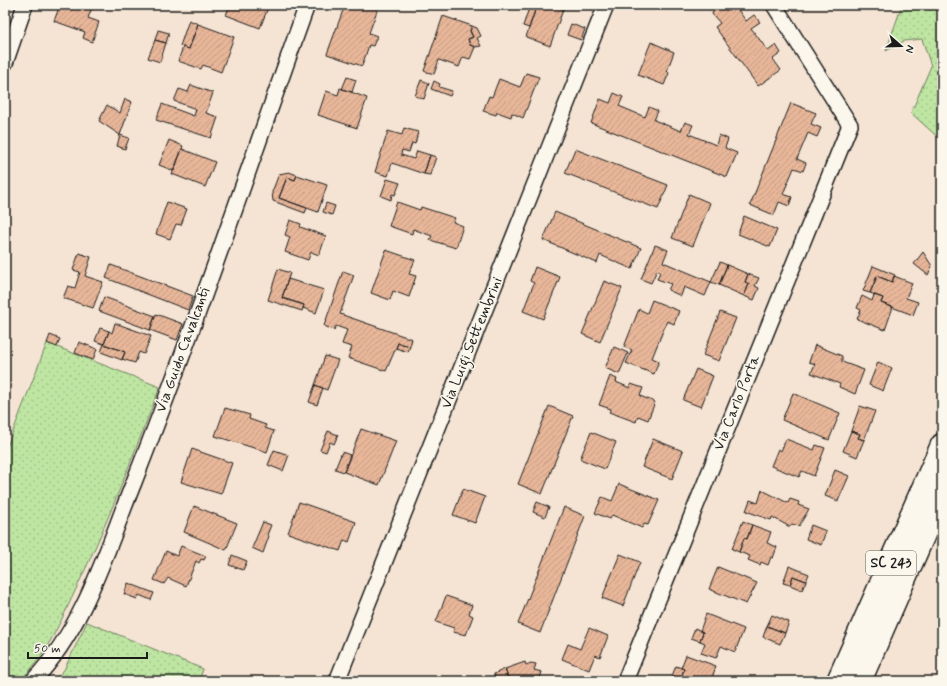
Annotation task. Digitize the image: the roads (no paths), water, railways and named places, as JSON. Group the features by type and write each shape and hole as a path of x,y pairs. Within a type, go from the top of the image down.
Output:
{"highway":[{"name":"SC 243","path":"838,681 942,445"},
{"name":"SC 243","path":"860,681 942,493"}],"street":[{"path":"5,63 25,5"},
{"name":"Via Guido Cavalcanti","path":"33,681 49,665 86,603 153,434 307,5"},
{"name":"Via Luigi Settembrini","path":"337,681 606,5"},
{"name":"Via Carlo Porta","path":"625,681 850,125 774,5"}]}
